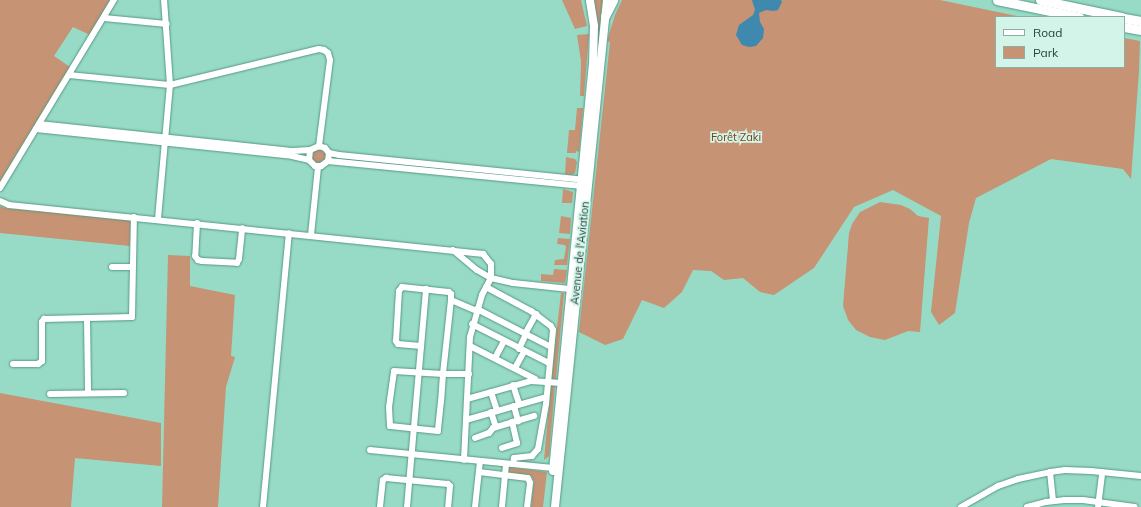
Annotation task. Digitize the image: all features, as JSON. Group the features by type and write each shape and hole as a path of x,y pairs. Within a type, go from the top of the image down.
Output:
{"highway":[{"path":"605,16 613,0"},
{"path":"997,0 1074,16"},
{"path":"1040,0 1118,16"},
{"path":"1125,17 1141,21"},
{"path":"1125,27 1141,30"}],"main road":[{"name":"Avenue de l'Aviation","path":"555,507 584,183 593,59 594,26 590,0"},
{"name":"Avenue de l'Aviation","path":"550,507 570,289 607,0"}],"street":[{"path":"0,188 114,0"},
{"path":"158,219 170,85 167,24 164,0"},
{"path":"104,18 167,24"},
{"path":"69,75 170,85 319,49 324,50 329,55 330,60 320,146"},
{"path":"37,127 261,151 309,160 312,164 318,167 324,165 328,161 329,153"},
{"path":"261,151 310,150 320,146 325,148 329,153 584,183"},
{"path":"309,160 310,150"},
{"path":"328,161 584,183"},
{"path":"311,235 318,167"},
{"path":"0,201 5,204 452,249 483,254 491,264 491,278 472,324 464,460"},
{"path":"13,364 38,364 42,361 43,320 132,317 134,217"},
{"path":"197,223 195,256 198,260 202,261 237,263 239,259 242,228"},
{"path":"263,507 289,233"},
{"path":"452,249 477,270 491,278 513,283 570,289"},
{"path":"112,267 133,267"},
{"path":"421,346 397,343 396,338 399,298 400,289 402,287 450,292 450,300 443,374 438,431 390,426 389,407 393,371 443,374 469,374"},
{"path":"486,287 536,314 552,328 546,397 537,452 532,456 514,458 509,464 505,474 502,507"},
{"path":"407,507 426,289"},
{"path":"450,300 477,310 551,347"},
{"path":"515,368 526,334 536,314"},
{"path":"87,318 88,393"},
{"path":"472,324 549,363"},
{"path":"495,358 504,341"},
{"path":"470,346 536,380"},
{"path":"467,399 513,385 536,380 561,383"},
{"path":"502,448 518,443 515,421 516,405 513,385"},
{"path":"491,392 496,427"},
{"path":"50,394 124,393"},
{"path":"466,420 546,397"},
{"path":"476,438 489,433 490,430 496,427 534,416"},
{"path":"370,450 554,468"},
{"path":"475,507 480,461"},
{"path":"961,507 998,486 1018,479 1050,472 1065,470 1141,476"},
{"path":"479,472 529,478 527,507"},
{"path":"1050,472 1053,501"},
{"path":"1098,505 1102,472"},
{"path":"380,507 384,478 449,484 448,507"},
{"path":"1074,500 1074,507"},
{"path":"1027,507 1053,501 1074,500 1098,505 1134,507"}],"green space":[{"path":"0,0 110,0 90,35 73,27 54,56 70,67 0,182"},
{"path":"562,0 581,0 587,26 575,29"},
{"path":"593,0 603,0 596,63 598,24"},
{"name":"Forêt Zaki","path":"622,0 940,0 1017,16 995,16 995,68 1125,68 1125,38 1140,41 1131,179 1123,169 1051,159 976,198 969,223 955,313 939,325 931,312 941,216 893,190 854,207 814,268 774,295 760,292 743,278 724,280 711,271 693,270 682,292 664,308 642,300 623,339 605,345 579,332 610,42 607,41 615,15"},
{"path":"589,34 584,96 580,96 581,61 577,35"},
{"path":"577,108 583,108 579,152 576,151 576,153 567,153 569,130 575,130"},
{"path":"316,149 322,149 326,153 326,159 322,163 316,163 312,159 312,153"},
{"path":"566,157 575,159 577,162 575,173 572,175 565,174"},
{"path":"563,189 573,192 572,203 562,203"},
{"path":"880,202 901,205 910,209 918,216 929,218 920,332 908,331 885,340 870,337 856,330 848,320 843,306 849,233 852,224 860,212"},
{"path":"0,206 5,208 131,219 130,246 0,233"},
{"path":"561,216 571,218 570,234 559,233"},
{"path":"558,238 570,239 567,265 554,265 555,260 564,259 566,247 565,245 557,244"},
{"path":"168,255 190,256 190,286 235,295 231,356 235,357 226,387 218,507 162,507"},
{"path":"554,269 567,270 565,283 541,281 541,274 553,275"},
{"path":"561,293 564,293 556,379 551,379"},
{"path":"551,383 555,384 549,456 544,460"},
{"path":"0,393 161,423 161,466 75,458 71,507 0,507"},
{"path":"508,467 547,472 543,507 531,507 534,481 532,477 508,473"}],"water":[{"path":"752,0 781,0 782,2 778,10 766,10 759,13 760,22 764,29 763,38 756,46 749,47 742,45 736,35 739,25 753,15 755,10"}]}
